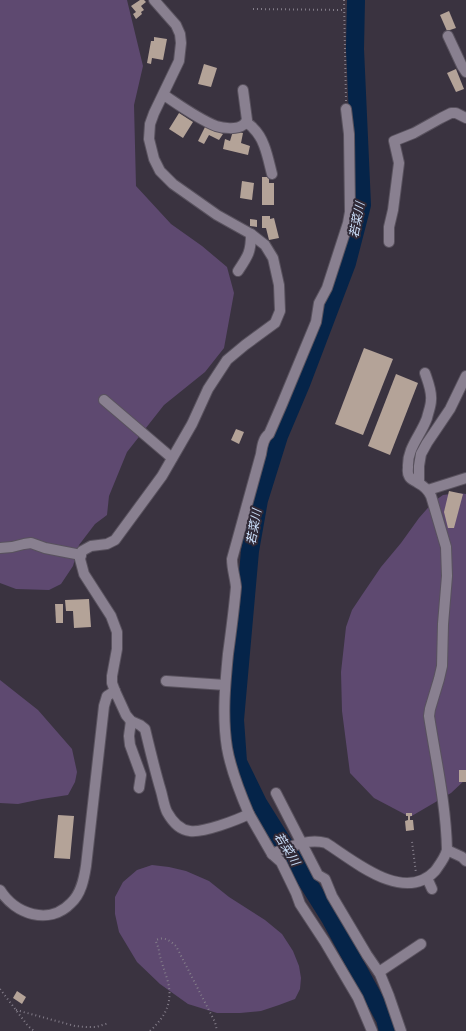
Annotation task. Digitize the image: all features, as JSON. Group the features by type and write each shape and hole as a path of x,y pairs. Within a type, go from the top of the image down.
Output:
{"street":[{"path":"154,0 176,25 180,34 181,43 179,61 150,124 149,139 154,158 160,172 173,184 217,215 251,234 265,245 273,258 279,285 280,312 275,323 227,360 208,389 192,424 162,476 115,540 107,544 91,546 82,551 80,559 84,574 111,616 117,632 117,649 112,683 126,715 131,721 145,729 167,812 178,826 185,830 192,831 203,830 237,820 249,814"},
{"path":"448,36 466,72"},
{"path":"164,95 199,117 216,126 226,128 244,125 247,120 243,90"},
{"path":"346,109 349,134 350,212 348,223 327,288 319,303 316,322 269,434 266,435 263,442 232,559 232,568 236,587 223,716 231,766 237,787 249,814 267,846 281,862 300,904 325,942 358,998 372,1031"},
{"path":"389,242 389,227 393,210 399,163 394,141 414,133 451,113 456,112 466,118"},
{"path":"246,122 258,134 264,146 272,174"},
{"path":"238,271 249,256 251,234"},
{"path":"274,853 300,843 319,841 326,843 367,870 387,880 400,883 422,880 442,862 446,855 445,813 442,785 429,716 442,666 443,624 447,576 446,547 428,490 419,483 411,480 408,474 408,461 412,445 426,419 431,401 425,373"},
{"path":"419,483 421,454 450,409 466,376"},
{"path":"104,400 172,458"},
{"path":"428,490 466,478"},
{"path":"0,548 31,543 45,548 81,555"},
{"path":"166,681 225,685"},
{"path":"0,890 15,907 40,916 61,912 72,903 77,896 84,878 86,866 104,706 108,696 115,692"},
{"path":"131,721 129,736 130,745 141,775 139,788"},
{"path":"276,793 300,843 318,875 325,880 332,896 378,972 389,996 401,1031"},
{"path":"447,850 462,857 466,861"},
{"path":"422,880 432,889"},
{"path":"378,972 421,944"}],"path":[{"path":"344,0 346,109"},
{"path":"254,9 345,10"},
{"path":"412,842 422,880"},
{"path":"150,1031 165,1014 169,1000 168,983 156,943 156,940 161,938 168,939 176,946 215,1022 218,1031"},
{"path":"0,989 28,1026 34,1031"},
{"path":"16,1010 75,1026 96,1027 109,1023"}],"shaded area":[{"path":"0,0 127,0 143,66 134,105 136,186 171,224 202,246 227,267 234,293 224,348 205,372 164,405 127,452 109,496 107,515 95,524 79,545 73,566 61,584 49,590 16,589 0,583"},
{"path":"458,493 466,494 466,779 451,793 410,817 374,798 350,773 342,711 341,672 346,627 352,610 362,595 381,567 419,518 433,502 443,495"},
{"path":"0,680 38,710 72,749 77,772 75,782 68,795 18,804 0,803"},
{"path":"152,865 186,871 209,881 229,897 265,920 282,934 293,951 299,966 301,978 300,989 295,999 261,1011 217,1013 188,1004 160,984 137,962 119,932 115,914 115,897 123,882 137,870"}],"building":[{"path":"140,0 144,0 146,2 141,6 144,10 141,12 142,14 136,19 133,14 136,12 131,6"},
{"path":"449,11 456,28 447,31 440,15"},
{"path":"154,37 167,39 163,60 152,58 151,64 147,63 151,41 154,41"},
{"path":"204,64 217,68 211,87 198,84"},
{"path":"456,69 464,89 456,92 447,73"},
{"path":"179,113 193,122 183,138 169,129"},
{"path":"206,125 223,134 219,140 209,135 204,144 198,141"},
{"path":"233,131 243,133 241,143 250,146 248,155 223,149 225,139 230,141"},
{"path":"262,177 269,177 269,183 274,183 274,205 262,205"},
{"path":"242,181 254,183 252,200 240,198"},
{"path":"262,216 270,216 270,219 274,218 279,238 269,240 266,228 262,228"},
{"path":"250,219 257,220 257,227 250,226"},
{"path":"364,348 393,359 363,435 335,424"},
{"path":"396,374 418,383 390,455 368,446"},
{"path":"236,429 244,432 239,444 231,440"},
{"path":"449,491 463,494 454,528 448,528 444,512"},
{"path":"89,599 91,627 74,628 73,611 66,611 65,600"},
{"path":"55,604 63,604 63,623 56,623"},
{"path":"459,770 466,770 466,782 459,782"},
{"path":"406,813 412,813 410,820 413,820 414,830 406,831 405,821 408,820 408,816 406,816"},
{"path":"58,815 74,816 70,859 54,858"},
{"path":"17,991 26,997 22,1004 13,998"}],"waterway":[{"name":"若菜川","path":"356,0 355,49 362,205 347,263 301,384 279,436 259,500 250,551 235,720 238,762 258,803 330,918 385,1019 388,1031"}]}
